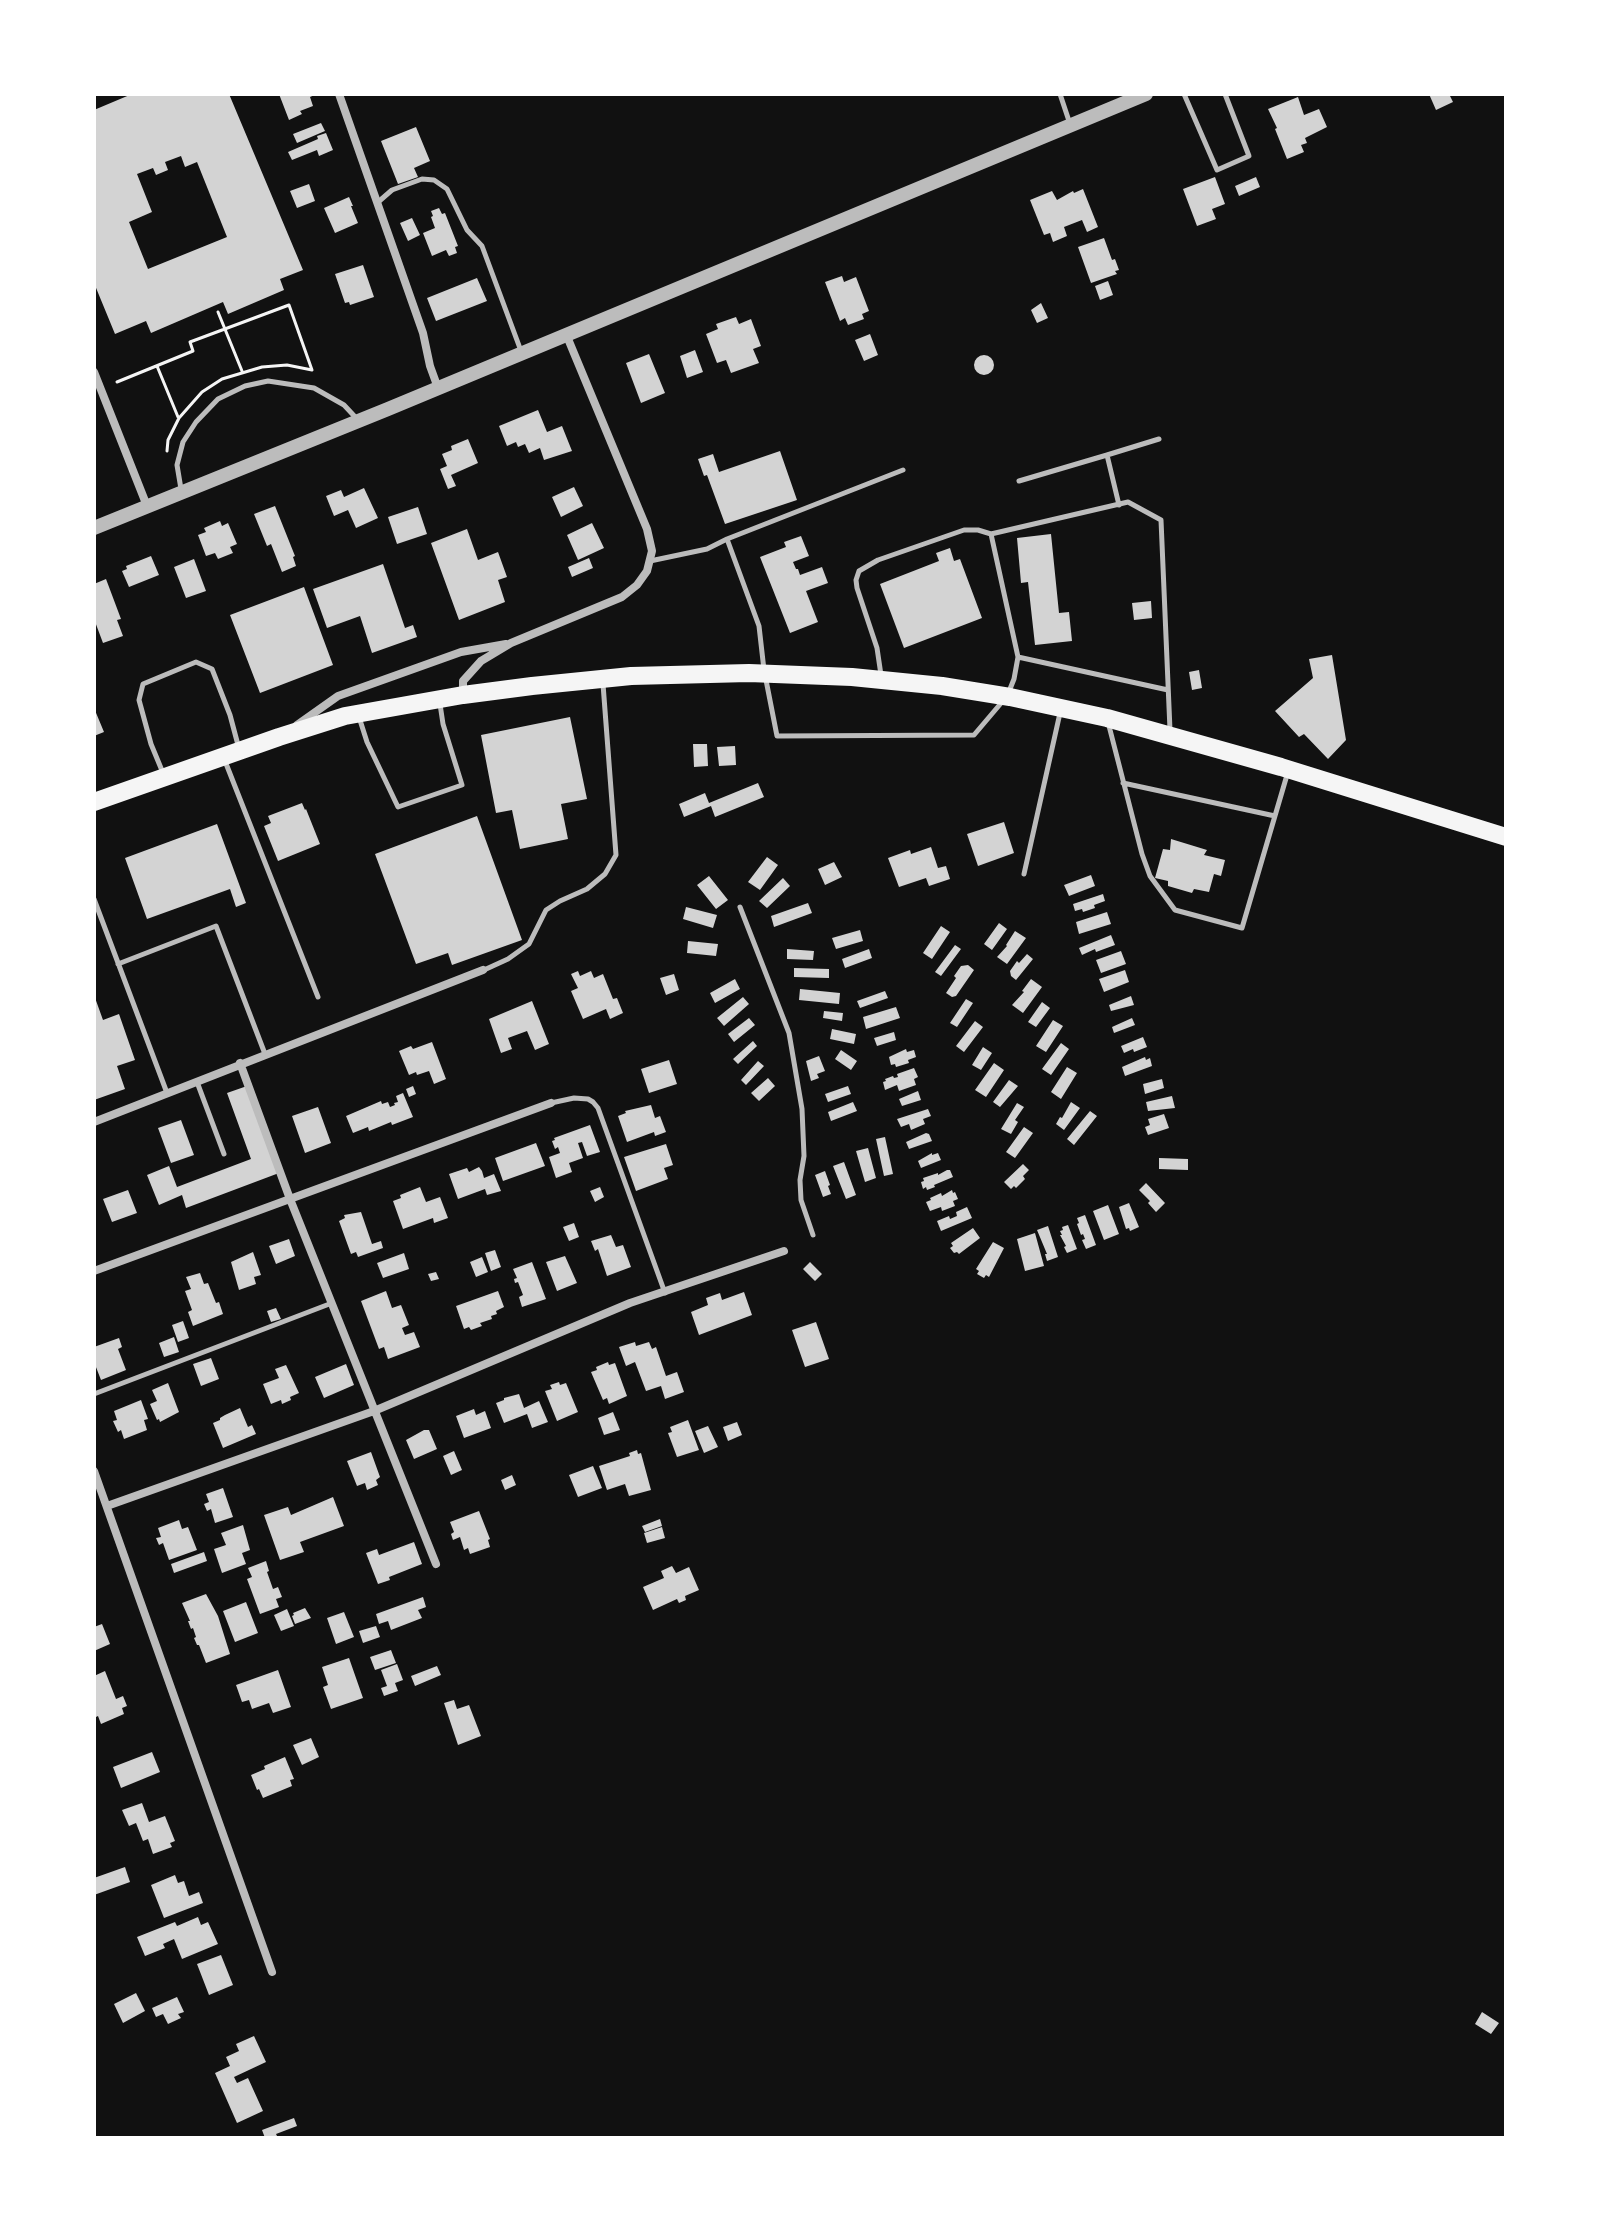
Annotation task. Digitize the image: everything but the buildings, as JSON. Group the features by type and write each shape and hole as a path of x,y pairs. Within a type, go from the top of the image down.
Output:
{"main road":[{"path":"94,802 279,737 358,714 463,695 603,679 706,673 765,674 942,686 1107,718 1285,768 1506,837"}],"street":[{"path":"339,94 423,333 438,388"},
{"path":"94,528 1146,94"},
{"path":"463,695 463,681 481,661 511,643 622,597 637,585 647,571 652,551 647,529 566,333"},
{"path":"94,372 147,506"},
{"path":"279,737 338,696 461,652 511,643"},
{"path":"94,1122 483,970"},
{"path":"240,1063 290,1199 436,1564"},
{"path":"94,1271 551,1103"},
{"path":"107,1506 374,1411 630,1303 784,1251"},
{"path":"94,1471 272,1972"}],"lane":[{"path":"1060,94 1071,125"},
{"path":"1184,94 1217,170 1249,156 1225,94"},
{"path":"377,203 392,190 422,179 434,180 447,189 467,230 482,246 522,352"},
{"path":"182,493 177,465 183,442 196,422 218,399 245,386 268,381 314,388 344,405 358,420"},
{"path":"1019,481 1159,439"},
{"path":"1107,455 1119,505"},
{"path":"649,561 707,549 903,470"},
{"path":"881,680 877,648 857,588 859,571 878,560 964,530 991,534 1128,502 1161,520 1170,735"},
{"path":"727,539 759,626 777,736 974,735 1007,697 1018,657 991,534"},
{"path":"1018,657 1168,690"},
{"path":"164,776 139,700 143,684 196,662 212,669 230,715 231,753 318,997"},
{"path":"483,970 508,959 529,944 546,910 587,889 605,874 616,855 603,679"},
{"path":"358,714 367,742 398,807 462,785 443,724 439,699"},
{"path":"1024,874 1061,708"},
{"path":"1107,718 1150,876 1175,910 1242,928 1275,816 1285,768"},
{"path":"1123,783 1275,816"},
{"path":"94,899 167,1093"},
{"path":"740,907 789,1033 802,1109 804,1156 801,1200 813,1235"},
{"path":"118,964 216,926 265,1054"},
{"path":"196,1081 224,1154"},
{"path":"551,1103 574,1098 588,1099 598,1108 665,1293"},
{"path":"94,1394 332,1303"}],"path":[{"path":"117,382 193,351 190,342 289,305 312,370 287,365 262,367 222,379 202,392 179,418 168,440 167,450"},
{"path":"218,312 242,371"},
{"path":"157,366 179,418"}]}
